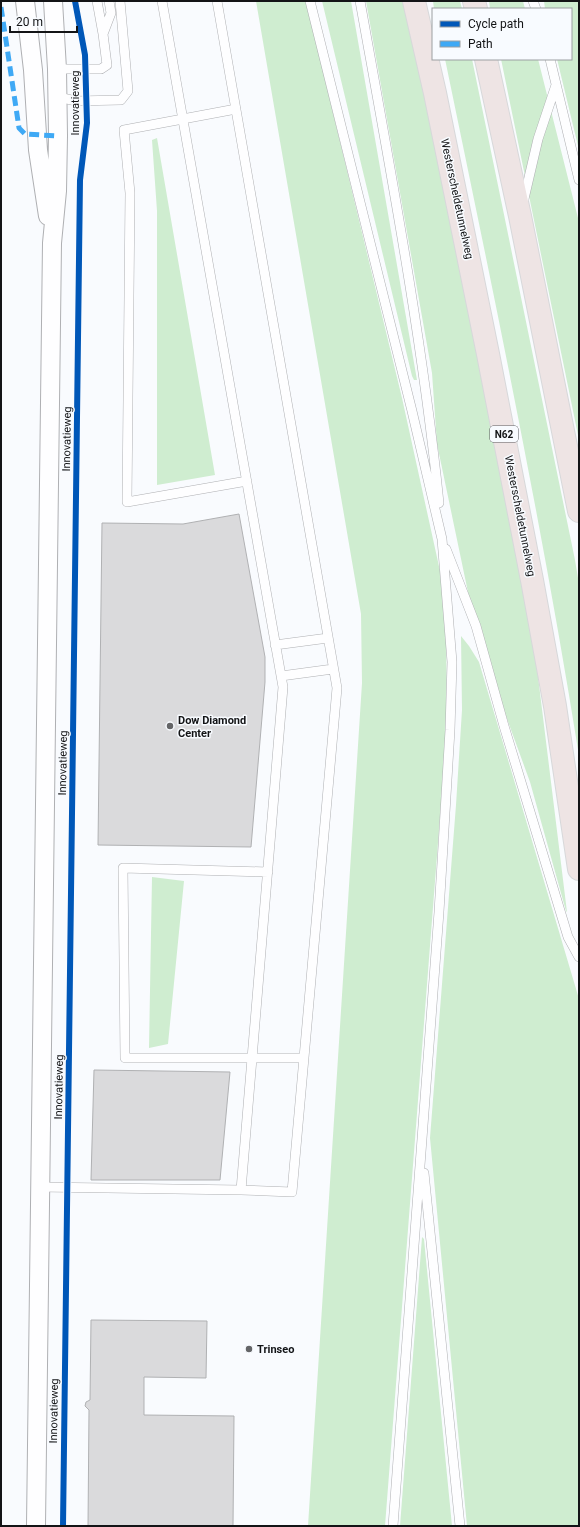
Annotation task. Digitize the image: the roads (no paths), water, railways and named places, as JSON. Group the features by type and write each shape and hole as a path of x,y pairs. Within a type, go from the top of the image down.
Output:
{"highway":[{"name":"Westerscheldetunnelweg","path":"414,1 488,354 532,580 555,706 579,870"},
{"path":"486,60 520,216 579,511"}],"street":[{"name":"Innovatieweg","path":"25,1 33,70 38,150 52,243"},
{"name":"Innovatieweg","path":"36,1526 52,243 57,191 58,97 53,1"},
{"name":"Innovatieweg","path":"33,70 57,70"},
{"name":"Innovatieweg","path":"34,92 58,97"}],"lane":[{"path":"57,70 101,69 107,64 97,1"},
{"path":"109,1 111,13 123,30"},
{"path":"58,97 76,101 121,100 128,90 120,1"},
{"path":"162,1 283,687 241,1190"},
{"path":"40,1187 292,1192 336,688 217,1"},
{"path":"310,1 412,411 442,540 476,626 504,726 568,936 579,957"},
{"path":"360,1 403,238 433,447 452,662 450,730 439,912 393,1526"},
{"path":"103,34 111,13"},
{"path":"550,60 579,180"},
{"path":"520,216 538,139 556,85"},
{"path":"236,110 124,130 130,193 126,502 247,481"},
{"path":"276,645 328,638"},
{"path":"281,676 333,669"},
{"path":"268,872 123,868 125,1058 304,1058"},
{"path":"421,1149 460,1526"}],"place":[{"name":"Dow Diamond Center","path":"170,726"},
{"name":"Trinseo","path":"249,1349"}]}
